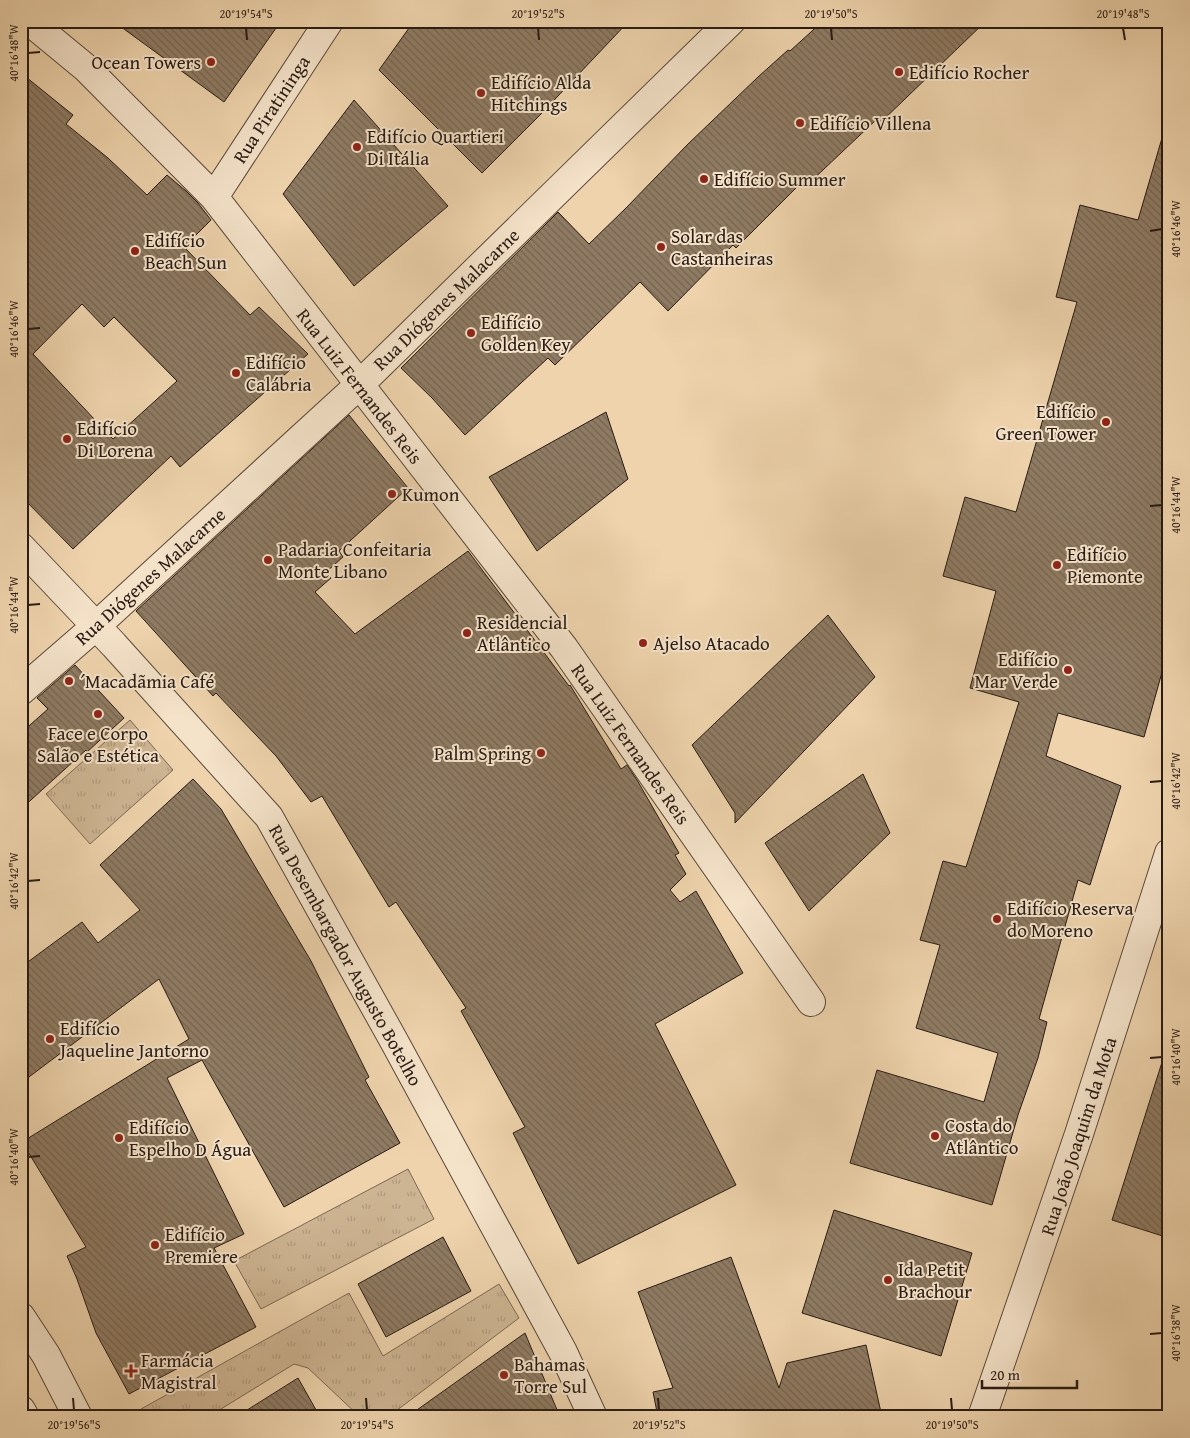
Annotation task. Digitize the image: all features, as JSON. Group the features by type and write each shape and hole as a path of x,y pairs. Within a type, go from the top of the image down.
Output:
{"street":[{"name":"Rua Luiz Fernandes Reis","path":"29,21 86,68 214,197 564,648 811,1002"},
{"name":"Rua Piratininga","path":"214,197 329,21"},
{"name":"Rua Diógenes Malacarne","path":"21,691 96,626 359,385 731,21"},
{"name":"Rua Desembargador Augusto Botelho","path":"21,547 96,626 269,816 394,1040 563,1352 593,1417"},
{"name":"Rua João Joaquim da Mota","path":"982,1417 1079,1134 1169,853"},
{"path":"21,1317 46,1355 78,1417"},
{"path":"21,1410 25,1417"}],"green space":[{"path":"130,720 173,770 90,844 46,794"},
{"path":"408,1169 434,1219 261,1309 234,1261"},
{"path":"499,1284 519,1318 388,1417 360,1417 308,1368 294,1364 208,1417 143,1417 141,1409 349,1293 383,1356"}],"building":[{"name":"Ocean Towers","path":"113,21 281,21 224,102"},
{"name":"Edifício Alda Hitchings","path":"414,21 629,21 482,173 379,70"},
{"path":"823,21 986,21 880,123 877,119 806,186 802,182 736,248 733,245 668,311 640,282 555,365 548,358 465,435 432,398 401,368 558,212 589,244 688,144 758,77"},
{"path":"21,73 73,115 66,124 108,158 147,195 167,175 186,191 211,220 184,247 250,315 259,307 308,354 180,467 171,456 73,549 21,496","holes":["82,304 104,327 114,317 177,381 113,439 33,354"]},
{"name":"Edifício Quartieri Di Itália","path":"354,100 448,206 354,286 283,194"},
{"path":"1162,138 1169,139 1169,647 1144,737 1058,713 1046,756 1121,786 1090,885 1078,880 1039,1019 1047,1022 1038,1058 1018,1115 992,1205 850,1163 877,1070 984,1102 998,1053 916,1028 940,945 920,940 943,861 966,867 1019,702 970,688 996,591 943,576 965,497 1016,512 1077,302 1056,297 1080,205 1138,220"},
{"path":"606,412 628,479 537,551 489,477"},
{"path":"349,415 408,488 339,551 343,557 326,572 331,578 315,592 355,634 468,551 570,685 621,769 627,765 637,780 679,853 675,855 686,874 670,890 680,902 696,891 743,973 655,1024 736,1185 578,1264 513,1133 525,1127 461,1011 466,1008 396,902 389,907 322,796 311,802 276,756 216,693 213,696 136,611"},
{"path":"828,615 875,677 735,823 735,813 692,745"},
{"path":"75,665 124,718 21,809 21,733 48,709 37,698"},
{"path":"863,774 890,833 809,911 765,843"},
{"path":"193,779 221,809 311,961 369,1077 365,1080 400,1143 284,1207 202,1060 167,1078 244,1234 214,1248 256,1327 129,1394 96,1333 67,1256 86,1247 22,1142 189,1039 159,979 21,1083 21,967 82,922 98,943 140,910 100,865"},
{"path":"1163,1059 1169,1060 1169,1238 1112,1220"},
{"name":"Ida Petit Brachour","path":"834,1210 972,1253 941,1356 802,1313"},
{"path":"443,1237 471,1291 386,1337 358,1284"},
{"path":"731,1257 779,1388 787,1363 866,1345 882,1417 658,1417 653,1392 673,1388 638,1292"},
{"name":"Bahamas Torre Sul","path":"525,1333 560,1417 407,1417"},
{"path":"298,1378 320,1417 236,1417"}],"place":[{"name":"Ocean Towers","path":"211,62"},
{"name":"Edifício Rocher","path":"899,72"},
{"name":"Edifício Alda Hitchings","path":"481,93"},
{"name":"Edifício Villena","path":"800,123"},
{"name":"Edifício Quartieri Di Itália","path":"357,147"},
{"name":"Edifício Summer","path":"704,179"},
{"name":"Solar das Castanheiras","path":"661,247"},
{"name":"Edifício Beach Sun","path":"135,251"},
{"name":"Edifício Golden Key","path":"471,333"},
{"name":"Edifício Calábria","path":"236,373"},
{"name":"Edifício Green Tower","path":"1106,422"},
{"name":"Edifício Di Lorena","path":"67,439"},
{"name":"Kumon","path":"392,494"},
{"name":"Padaria Confeitaria Monte Libano","path":"268,560"},
{"name":"Edifício Piemonte","path":"1057,565"},
{"name":"Residencial Atlântico","path":"467,633"},
{"name":"Ajelso Atacado","path":"643,643"},
{"name":"Edifício Mar Verde","path":"1068,670"},
{"name":"´Macadãmia Café","path":"69,681"},
{"name":"Face e Corpo Salão e Estética","path":"98,714"},
{"name":"Palm Spring","path":"541,753"},
{"name":"Edifício Reserva do Moreno","path":"997,919"},
{"name":"Edifício Jaqueline Jantorno","path":"50,1039"},
{"name":"Costa do Atlântico","path":"935,1136"},
{"name":"Edifício Espelho D Água","path":"119,1138"},
{"name":"Edifício Premiere","path":"155,1245"},
{"name":"Ida Petit Brachour","path":"888,1280"},
{"name":"Farmácia Magistral","path":"131,1371"},
{"name":"Bahamas Torre Sul","path":"504,1375"}]}
